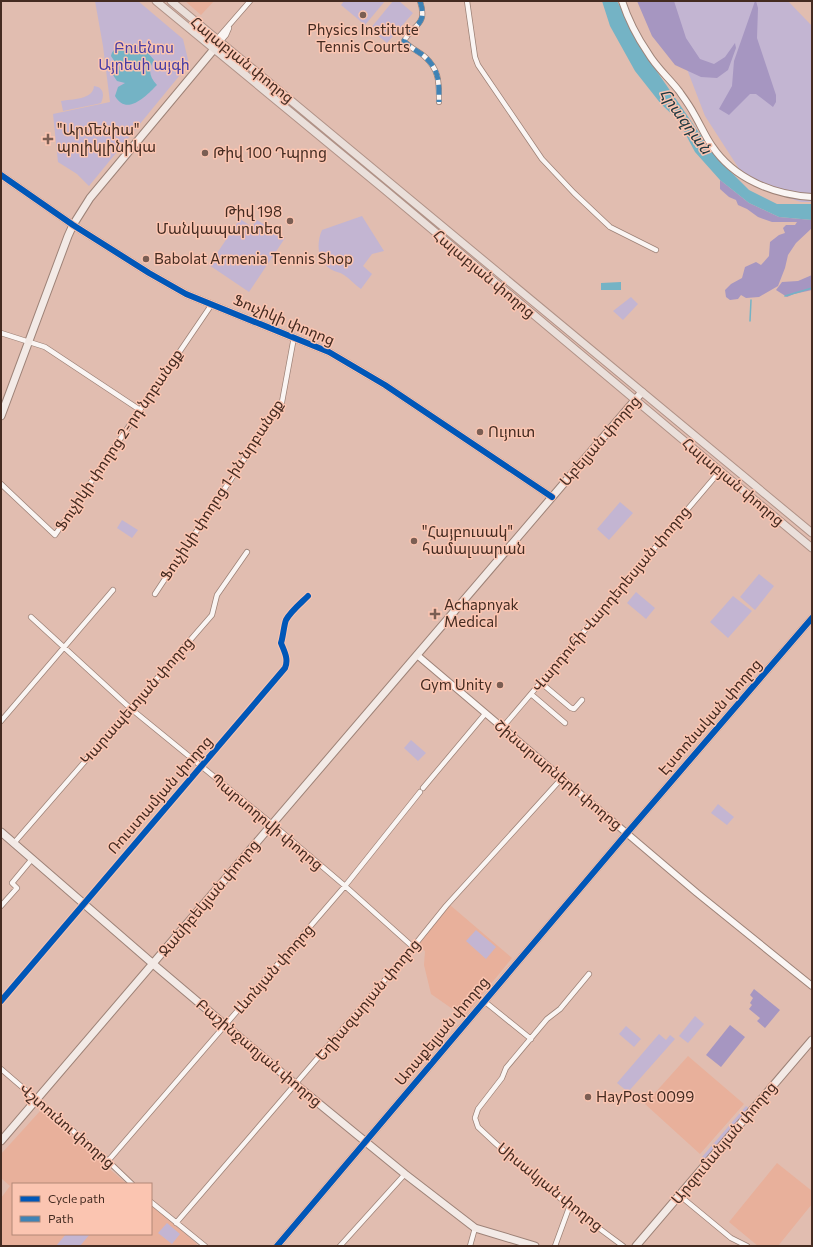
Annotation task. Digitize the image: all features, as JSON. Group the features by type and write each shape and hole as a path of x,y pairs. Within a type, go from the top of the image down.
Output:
{"main road":[{"name":"Հալաբյան փողոց","path":"156,1 812,548"},
{"name":"Հալաբյան փողոց","path":"171,1 317,120 480,258 812,533"},
{"path":"1,416 72,224 90,198 218,40"},
{"path":"474,265 474,259 480,258"},
{"path":"1,412 28,342"},
{"path":"579,354 585,353 586,346"},
{"name":"Աբելյան փողոց","path":"417,654 642,392"},
{"name":"Ջանիբեկյան փողոց","path":"1,1141 417,654"},
{"name":"Բաշինջաղյան փողոց","path":"1,832 152,964 405,1174 475,1228 535,1246"},
{"name":"Արզումանյան փողոց","path":"636,1246 812,1040"}],"street":[{"path":"218,40 226,36 229,26 250,1"},
{"path":"420,1 424,11 422,19 404,41 424,56 434,67 439,81 439,102"},
{"path":"467,1 475,57 478,65 542,159 574,193 610,227 656,250"},
{"path":"622,1 634,30 648,54 678,90 694,113 712,147 732,168 753,182 770,189 796,196 812,197"},
{"name":"Ֆուչիկի փողոց","path":"1,175 72,224 155,277 186,294 330,352 385,385 552,497"},
{"name":"Ֆուչիկի փողոց 2-րդ նրբանցք","path":"1,484 55,536 212,304"},
{"path":"1,333 45,347 140,410"},
{"name":"Ֆուչիկի փողոց 1-ին նրբանցք","path":"155,594 282,402 294,337"},
{"name":"Վարդուհի Վարդերեսյան փողոց","path":"502,728 720,471"},
{"name":"Կարապետյան փողոց","path":"14,843 212,615 217,594 247,552"},
{"path":"1,721 113,590"},
{"name":"Ռուստամյան փողոց","path":"1,1001 285,668 286,659 281,642 284,636 285,624 288,618 308,596"},
{"name":"Պարսողովի փողոց","path":"31,617 130,708 272,824 345,886 413,947"},
{"name":"Էստոնական փողոց","path":"627,833 812,618"},
{"name":"Շինարարների փողոց","path":"417,654 485,714 722,914 812,986"},
{"path":"540,682 571,708 574,709 582,700"},
{"path":"531,694 565,723"},
{"name":"Լևոնյան փողոց","path":"108,1161 345,886 485,714"},
{"name":"Եղիազարյան փողոց","path":"176,1223 413,947 446,906 562,778"},
{"name":"Առաքելյան փողոց","path":"277,1246 627,833"},
{"path":"1,906 17,888 12,883 32,859"},
{"path":"484,1001 531,1039 547,1019 560,1009 589,974"},
{"name":"Սիսակյան փողոց","path":"531,1039 506,1068 502,1078 478,1109 475,1118 478,1127 549,1190 623,1246"},
{"name":"Վշտունու փողոց","path":"1,1069 108,1161 131,1183"},
{"path":"340,1246 405,1174"},
{"path":"680,1195 731,1238 747,1246"},
{"path":"152,1203 205,1246"},
{"path":"555,1246 570,1205"},
{"path":"470,1246 475,1228"}],"shaded area":[{"path":"185,1 214,1 201,15"},
{"path":"637,1 674,1 686,38 700,59 714,64 725,57 735,43 736,48 728,70 717,78 701,77 675,65 652,36"},
{"path":"755,1 758,8 757,38 776,95 776,102 773,107 756,94 750,94 729,115 719,109 732,86 734,61"},
{"path":"720,180 749,203 779,217 812,220 812,228 796,243 788,255 778,286 759,297 746,298 741,295 738,299 730,300 726,297 725,290 731,284 742,278 745,267 756,262 761,265 769,256 770,242 779,235 785,233 783,228 786,225 795,225 797,222 772,222 758,217 747,209 738,205 736,200 729,197 720,189"},
{"path":"812,275 812,290 787,297 776,290 782,282 798,281"},
{"path":"450,905 512,958 464,1017 431,994 424,965 425,951 418,945"},
{"path":"754,989 780,1010 765,1028 757,1021 760,1018 749,1009 752,1005 750,1003 753,998 750,995"},
{"path":"730,1025 745,1037 721,1067 706,1055"},
{"path":"688,1056 744,1104 700,1154 645,1104"},
{"path":"41,1110 126,1183 12,1183 12,1235 152,1235 152,1205 197,1244 195,1246 1,1246 1,1198 10,1186 1,1178 1,1154"},
{"path":"777,1163 812,1191 812,1204 778,1246 758,1246 729,1222"}],"green space":[{"name":"Բուենոս Այրեսի այգի","path":"95,1 138,1 183,39 189,64 89,186 77,174 58,162 53,114 110,102 103,46"},
{"name":"Physics Institute Tennis Courts","path":"344,1 385,1 365,25 341,5"},
{"path":"393,1 399,1 413,13 387,43 370,29"},
{"path":"643,1 788,1 812,26 812,202 801,202 774,193 745,178 705,116 685,64"},
{"path":"94,86 101,89 103,97 101,103 63,111 61,101 86,96 93,91"},
{"path":"362,216 384,251 372,254 363,266 372,274 361,289 344,275 332,270 323,262 319,252 319,241 322,230"},
{"path":"240,219 252,227 257,220 285,238 249,292 209,265"},
{"path":"631,297 638,304 623,320 613,311"},
{"path":"620,502 633,513 609,540 597,529"},
{"path":"122,520 138,530 132,538 117,528"},
{"path":"759,574 774,586 755,610 740,597"},
{"path":"636,592 655,608 646,619 627,603"},
{"path":"733,596 752,611 728,638 710,622"},
{"path":"411,740 426,753 418,761 404,748"},
{"path":"718,804 734,817 727,825 711,813"},
{"path":"476,930 496,947 486,959 466,941"},
{"path":"695,1016 704,1024 688,1043 679,1036"},
{"path":"626,1026 641,1039 634,1047 619,1034"},
{"path":"659,1034 666,1040 670,1035 675,1039 628,1092 617,1083"},
{"path":"746,1106 750,1109 706,1161 702,1157"},
{"path":"167,1223 180,1234 172,1244 158,1233"},
{"path":"65,1235 89,1235 80,1246 56,1246"}],"water":[{"name":"Հրազդան","path":"602,1 617,1 647,57 702,137 728,169 749,190 777,204 812,204 812,220 779,217 749,203 720,180 695,152 678,120 661,104 635,71 610,26"},
{"path":"133,44 145,50 154,60 150,73 152,79 157,85 137,102 125,105 115,96 118,87 125,83 117,81 113,75 114,70 123,64 115,62 111,56 114,50 122,45"},
{"path":"621,282 621,290 601,290 601,283"}],"waterway":[{"path":"785,296 812,288"},
{"path":"750,321 751,300"}],"marked path":[{"path":"420,1 422,9 421,20 404,41 424,56 433,66 438,77 439,102"}],"cycle path":[{"path":"1,175 73,225 149,273 186,294 329,352 385,385 552,497"},
{"path":"1,1001 285,668 286,658 281,643 285,622 296,607 308,596"},
{"path":"277,1246 627,833 812,618"}],"place":[{"name":"Physics Institute Tennis Courts","path":"363,15"},
{"name":"\"Արմենիա\" պոլիկլինիկա","path":"48,139"},
{"name":"Թիվ 100 Դպրոց","path":"205,153"},
{"name":"Թիվ 198 Մանկապարտեզ","path":"290,221"},
{"name":"Babolat Armenia Tennis Shop","path":"146,259"},
{"name":"Ույուտ","path":"480,432"},
{"name":"\"Հայբուսակ\" համալսարան","path":"414,541"},
{"name":"Achapnyak Medical","path":"435,614"},
{"name":"Gym Unity","path":"500,685"},
{"name":"HayPost 0099","path":"588,1097"}]}
